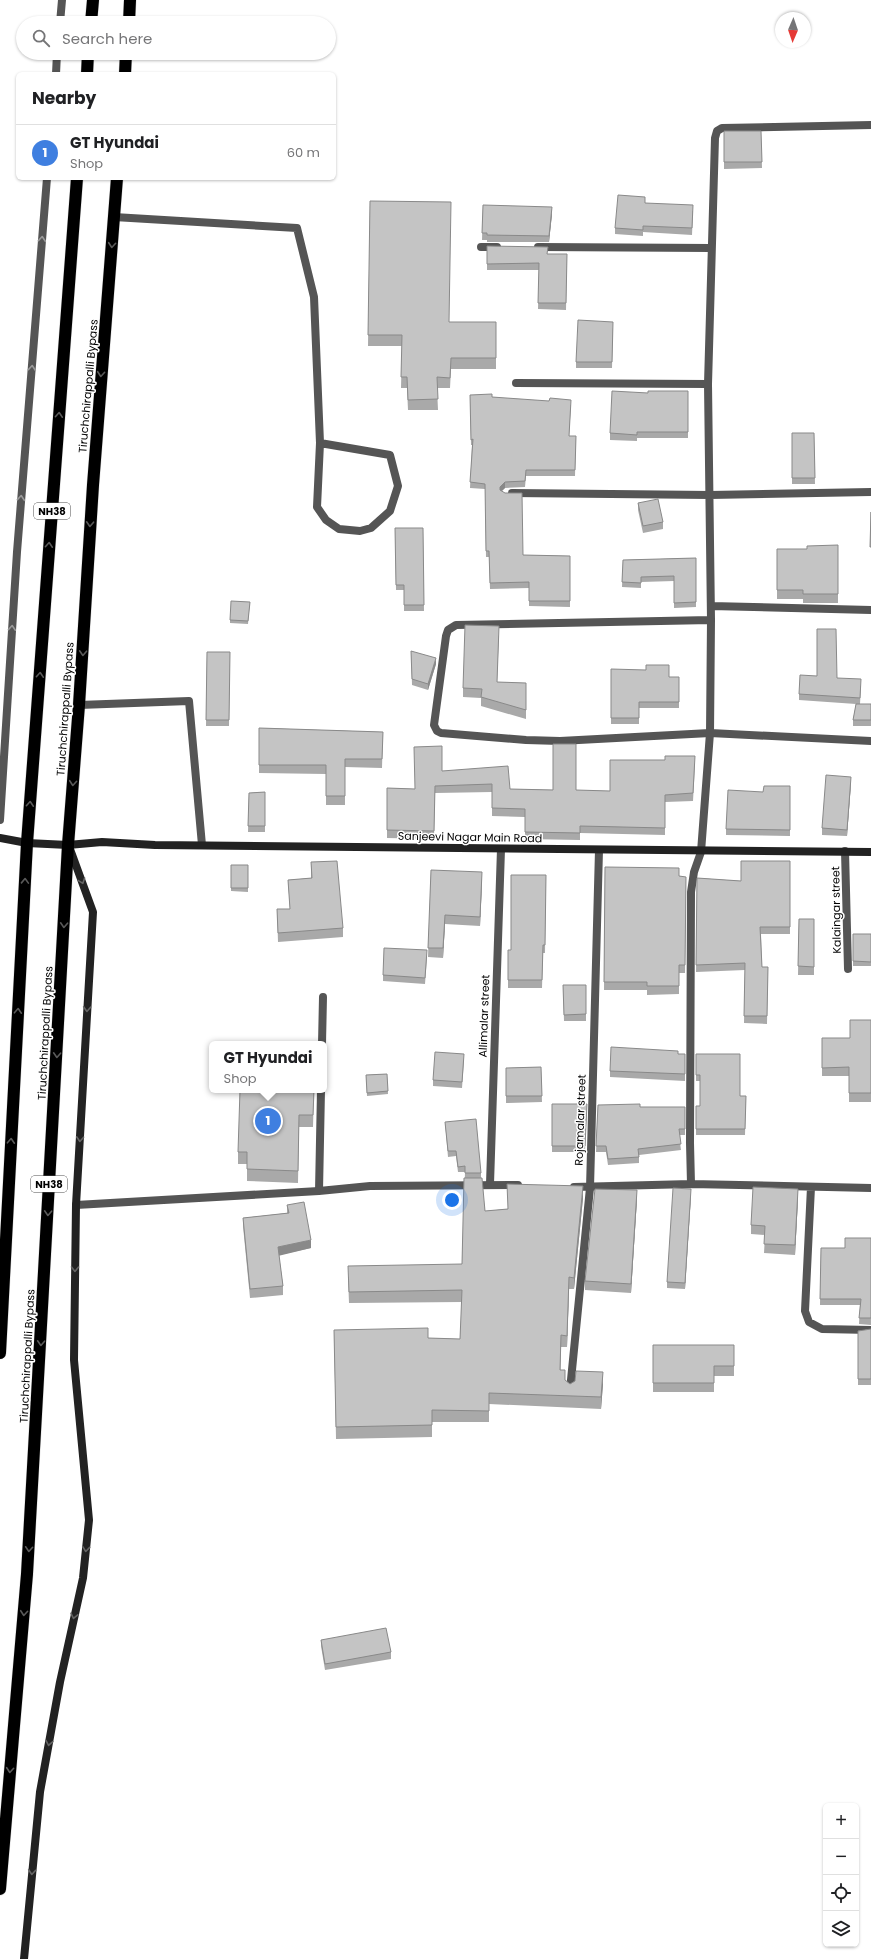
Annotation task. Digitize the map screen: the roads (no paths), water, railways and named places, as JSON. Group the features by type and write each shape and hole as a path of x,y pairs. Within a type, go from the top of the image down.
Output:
{"highway":[{"path":"92,16 93,0"},
{"path":"129,16 130,0"},
{"path":"86,72 87,60"},
{"path":"125,72 126,60"},
{"name":"NH38","path":"0,1354 27,843 78,180"},
{"name":"Tiruchchirappalli Bypass","path":"0,1889 27,1574 68,844 79,705 93,485 117,180"}],"main road":[{"name":"Sanjeevi Nagar Main Road","path":"0,838 27,843 68,844 102,842 202,845 700,852 871,852"},
{"path":"24,1959 40,1792 60,1682 83,1578 88,1520 74,1360 76,1205 93,912 68,844"}],"street":[{"path":"61,16 62,0"},
{"path":"56,72 57,60"},
{"path":"691,1184 691,892 694,872 700,852 710,733 711,606 708,384 715,138 717,131 729,128 871,125"},
{"path":"0,820 17,552 47,180"},
{"path":"114,217 296,228 314,297 320,443 317,506 326,520 338,529 360,531 371,528 390,511 398,486 390,455 320,443"},
{"path":"482,247 505,247"},
{"path":"529,247 711,248"},
{"path":"516,383 708,384"},
{"path":"505,493 710,495 871,492"},
{"path":"711,606 871,610"},
{"path":"711,620 456,625 448,630 446,636 434,725 437,731 442,733 526,740 560,741 710,733 871,741"},
{"path":"79,705 189,701 202,845"},
{"name":"Allimalar street","path":"490,1184 501,849"},
{"name":"Rojamalar street","path":"570,1390 590,1188 599,850"},
{"name":"Kalaingar street","path":"846,852 848,969"},
{"path":"322,1041 323,997"},
{"path":"319,1191 321,1093"},
{"path":"76,1205 319,1191 370,1186 490,1184 528,1186"},
{"path":"566,1187 590,1188 691,1184 871,1188"},
{"path":"811,1187 805,1311 809,1322 822,1329 871,1330"}],"place":[{"name":"GT Hyundai","path":"268,1121"}]}
